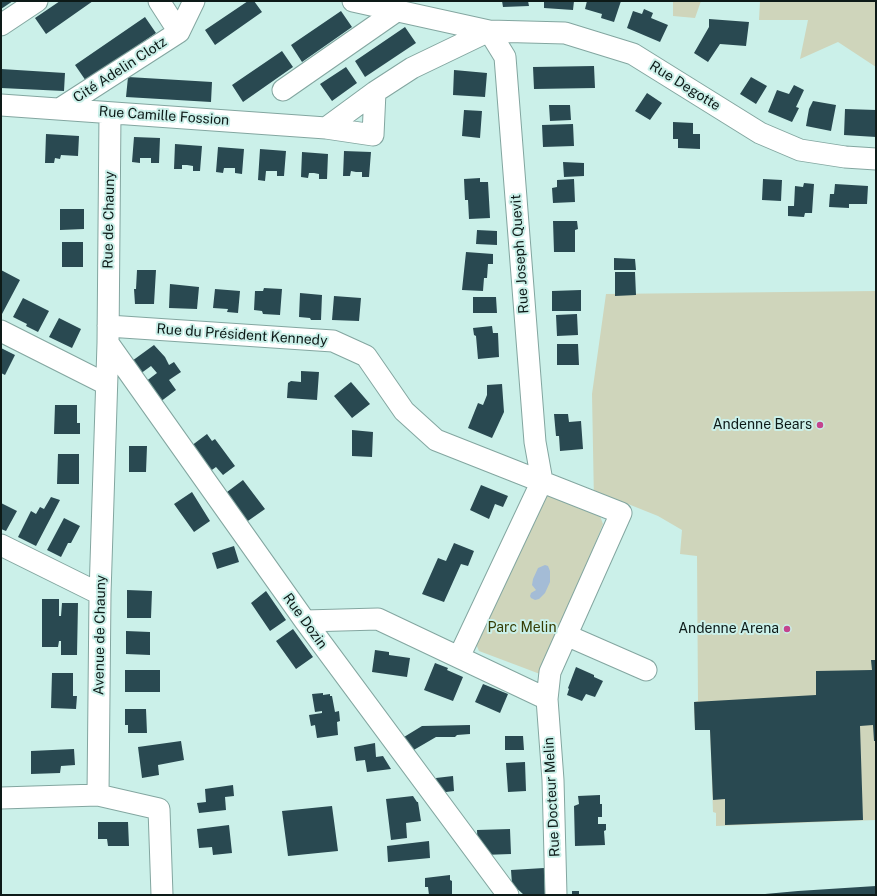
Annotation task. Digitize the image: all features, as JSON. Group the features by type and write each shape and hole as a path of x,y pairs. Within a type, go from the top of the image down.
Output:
{"street":[{"path":"1,25 37,1"},
{"name":"Cité Adelin Clotz","path":"159,1 179,32"},
{"name":"Cité Adelin Clotz","path":"61,108 179,32 194,1"},
{"path":"353,1 489,30"},
{"path":"283,90 398,10"},
{"path":"326,128 375,92 412,68 489,30"},
{"name":"Rue Degotte","path":"489,30 564,33 633,54 760,133 800,150 845,157 876,159"},
{"name":"Rue Joseph Quevit","path":"489,30 506,57 535,442 542,481"},
{"name":"Rue Camille Fossion","path":"1,105 61,108 110,113 326,128 373,134 375,92"},
{"name":"Rue de Chauny","path":"108,335 110,113"},
{"path":"1,331 106,384"},
{"name":"Rue du Président Kennedy","path":"108,335 333,341 366,356 404,411 436,440 621,513"},
{"name":"Avenue de Chauny","path":"98,795 100,594 108,335"},
{"name":"Rue Dozin","path":"108,335 305,621 508,895"},
{"path":"459,657 542,481"},
{"name":"Rue Docteur Melin","path":"556,895 553,780 547,700 550,672 621,513"},
{"path":"1,545 100,594"},
{"path":"305,621 378,619 547,700"},
{"path":"566,635 646,670"},
{"path":"1,798 98,795 159,809 162,895"}],"green space":[{"path":"673,1 701,1 695,18 673,16"},
{"path":"760,1 876,1 876,67 838,42 800,59 808,20 759,20"},
{"name":"Andenne Arena","path":"876,291 876,820 716,826 716,813 713,812 710,730 695,730 694,702 698,701 697,556 680,554 682,530 658,516 628,504 621,513 594,502 592,394 606,294"},
{"name":"Parc Melin","path":"545,493 600,516 603,524 544,671 540,674 479,651 476,644"}],"water":[{"path":"545,565 548,566 550,571 550,582 545,593 539,599 535,600 530,596 531,593 536,590 532,585 533,579 538,568"}],"building":[{"path":"1,1 13,1 1,9"},
{"path":"60,1 93,1 46,34 35,18"},
{"path":"248,1 254,1 262,12 215,45 205,30"},
{"path":"502,1 528,1 529,6 503,7"},
{"path":"544,1 574,1 573,10 544,8"},
{"path":"587,1 621,1 614,22 601,18 602,14 585,9"},
{"path":"644,9 653,13 651,18 668,25 660,42 627,28 633,11 642,14"},
{"path":"341,11 352,27 302,62 291,45"},
{"path":"145,17 156,33 86,81 75,65"},
{"path":"709,19 749,22 746,46 720,44 708,62 694,53 709,27"},
{"path":"405,27 416,43 365,77 355,61"},
{"path":"282,51 293,67 243,102 232,85"},
{"path":"594,66 595,88 534,89 533,67"},
{"path":"346,67 357,83 332,101 320,84"},
{"path":"1,69 65,73 64,91 1,88"},
{"path":"454,70 487,73 485,97 453,95"},
{"path":"128,77 212,82 211,102 126,97"},
{"path":"751,77 767,86 756,104 740,94"},
{"path":"794,85 804,90 796,107 799,108 792,122 768,112 777,90 789,94"},
{"path":"647,93 662,103 650,120 635,111"},
{"path":"813,101 836,105 831,131 806,126 809,109"},
{"path":"549,105 570,105 571,120 550,121"},
{"path":"845,109 876,110 876,137 844,135"},
{"path":"464,110 482,111 480,138 462,136"},
{"path":"673,122 693,123 693,134 700,134 700,149 678,148 678,139 673,139"},
{"path":"573,124 574,146 543,147 542,125"},
{"path":"46,134 79,136 78,156 61,155 60,159 55,158 54,163 45,163"},
{"path":"134,137 160,138 159,163 151,163 151,158 140,158 140,163 132,162"},
{"path":"175,144 202,146 200,171 193,171 193,166 187,165 182,165 182,169 174,169"},
{"path":"218,147 244,149 242,174 235,173 235,168 224,168 223,173 216,172"},
{"path":"260,149 286,151 284,176 277,176 277,171 266,171 265,181 258,180"},
{"path":"344,151 371,152 369,177 362,177 362,172 351,171 350,176 343,176"},
{"path":"302,152 328,154 327,179 319,179 319,174 314,173 309,173 308,178 301,177"},
{"path":"563,162 584,163 584,176 564,177"},
{"path":"480,178 480,182 488,182 490,218 469,219 468,200 465,200 464,179"},
{"path":"574,179 575,202 553,203 552,188 557,187 557,180"},
{"path":"763,179 782,180 781,201 762,200"},
{"path":"804,183 814,184 812,213 805,213 804,217 788,216 788,206 794,206 795,186 803,187"},
{"path":"835,184 868,186 867,204 849,204 849,208 829,207 830,194 834,194"},
{"path":"60,209 84,209 84,229 60,230"},
{"path":"553,221 577,221 578,229 575,230 575,252 554,252"},
{"path":"477,230 497,231 497,245 476,244"},
{"path":"62,242 83,242 83,267 62,267"},
{"path":"466,252 493,254 493,264 488,264 487,278 484,278 483,291 462,290"},
{"path":"614,258 635,259 636,270 614,270"},
{"path":"1,270 20,280 2,314 1,313"},
{"path":"137,270 156,270 154,304 135,304 134,289 136,289"},
{"path":"615,272 635,272 636,295 615,296"},
{"path":"170,284 199,287 197,309 169,308"},
{"path":"264,288 282,289 280,315 263,314 262,311 254,310 255,291 263,291"},
{"path":"215,289 240,291 238,313 227,312 228,309 213,308"},
{"path":"581,290 581,311 552,311 552,291"},
{"path":"300,293 322,295 321,320 311,320 310,318 299,317"},
{"path":"334,296 361,298 359,321 332,320"},
{"path":"473,297 496,297 497,313 473,313"},
{"path":"23,298 49,311 38,332 26,326 27,324 13,317"},
{"path":"577,314 578,335 557,336 556,315"},
{"path":"59,318 81,329 72,348 49,337"},
{"path":"492,326 493,333 498,333 499,357 478,359 476,336 474,335 473,328"},
{"path":"557,344 578,344 579,365 557,365"},
{"path":"154,345 165,357 169,365 174,362 181,372 169,380 176,390 160,402 145,382 157,373 151,366 140,374 132,361"},
{"path":"1,348 15,355 5,375 1,373"},
{"path":"301,371 319,372 317,400 287,398 288,383 291,381 301,382"},
{"path":"351,382 370,404 352,418 334,396"},
{"path":"502,384 504,412 492,438 468,428 478,403 483,405 487,395 487,385"},
{"path":"55,405 77,405 77,423 80,423 80,434 54,434"},
{"path":"554,414 568,414 569,422 581,421 583,449 560,451 559,436 556,436"},
{"path":"352,430 373,432 372,457 352,456"},
{"path":"207,434 212,441 215,439 235,466 223,475 216,467 209,472 191,446"},
{"path":"129,446 147,446 146,472 129,472"},
{"path":"58,454 79,454 79,484 57,484"},
{"path":"243,480 265,509 245,523 231,504 234,502 227,492"},
{"path":"481,485 508,496 503,507 495,504 489,519 470,510"},
{"path":"192,492 210,521 194,532 174,504"},
{"path":"51,497 60,500 36,546 18,537 31,511 36,514 40,507 44,509"},
{"path":"1,503 17,511 6,531 1,529"},
{"path":"64,518 80,526 71,543 68,543 61,557 47,550"},
{"path":"454,543 474,551 468,566 461,564 444,602 422,594 438,558 446,561"},
{"path":"234,546 239,562 217,569 212,553"},
{"path":"127,590 152,591 151,618 127,618"},
{"path":"266,591 286,620 270,631 251,603"},
{"path":"42,599 59,599 59,616 61,616 62,603 78,603 77,655 61,655 61,641 59,641 58,647 42,647"},
{"path":"293,629 313,657 296,669 276,641"},
{"path":"126,631 150,632 150,655 126,654"},
{"path":"375,650 389,652 389,655 410,658 407,677 372,672"},
{"path":"871,660 876,660 876,741 874,741 873,725 860,726 863,820 725,825 725,799 713,800 710,730 695,730 694,702 816,695 816,671 872,670"},
{"path":"435,663 448,668 447,670 463,677 453,701 424,690"},
{"path":"576,667 603,681 595,697 586,694 582,701 567,695"},
{"path":"125,670 160,670 160,692 125,692"},
{"path":"52,673 73,673 73,696 77,696 76,709 51,708"},
{"path":"483,684 508,694 500,713 475,702"},
{"path":"323,693 323,695 330,694 330,696 332,696 335,712 339,711 340,721 337,722 338,735 317,738 315,725 311,726 309,715 322,713 322,711 315,712 312,694"},
{"path":"125,709 146,709 147,733 128,733 128,725 125,725"},
{"path":"470,725 470,734 457,735 455,737 436,737 412,751 404,737 422,726"},
{"path":"505,736 523,736 524,750 505,750"},
{"path":"181,741 184,760 158,765 159,775 142,778 138,747"},
{"path":"375,743 376,757 383,756 391,769 367,772 365,760 356,761 354,747"},
{"path":"74,749 75,765 61,766 60,773 31,774 31,751"},
{"path":"525,762 526,791 508,792 506,763"},
{"path":"453,776 454,791 438,793 436,778"},
{"path":"233,785 234,796 225,797 226,810 199,813 197,803 206,802 205,789"},
{"path":"600,795 602,817 598,817 598,824 606,824 606,830 604,831 605,845 575,846 574,806 579,804 578,796"},
{"path":"413,796 418,802 421,821 406,823 407,838 391,840 386,799"},
{"path":"332,806 338,851 288,856 282,811"},
{"path":"98,822 128,822 129,846 108,846 107,839 98,839"},
{"path":"229,825 232,853 213,855 212,847 199,848 197,829"},
{"path":"510,829 511,854 483,855 478,851 477,830"},
{"path":"429,841 430,858 388,862 387,846"},
{"path":"544,868 545,895 524,895 512,884 511,870"},
{"path":"450,875 450,880 452,881 452,895 429,895 428,887 425,887 425,878"},
{"path":"876,886 876,895 765,895 798,891"},
{"path":"572,891 579,891 579,895 572,895"}],"place":[{"name":"Andenne Bears","path":"820,425"},
{"name":"Andenne Arena","path":"787,629"}]}
